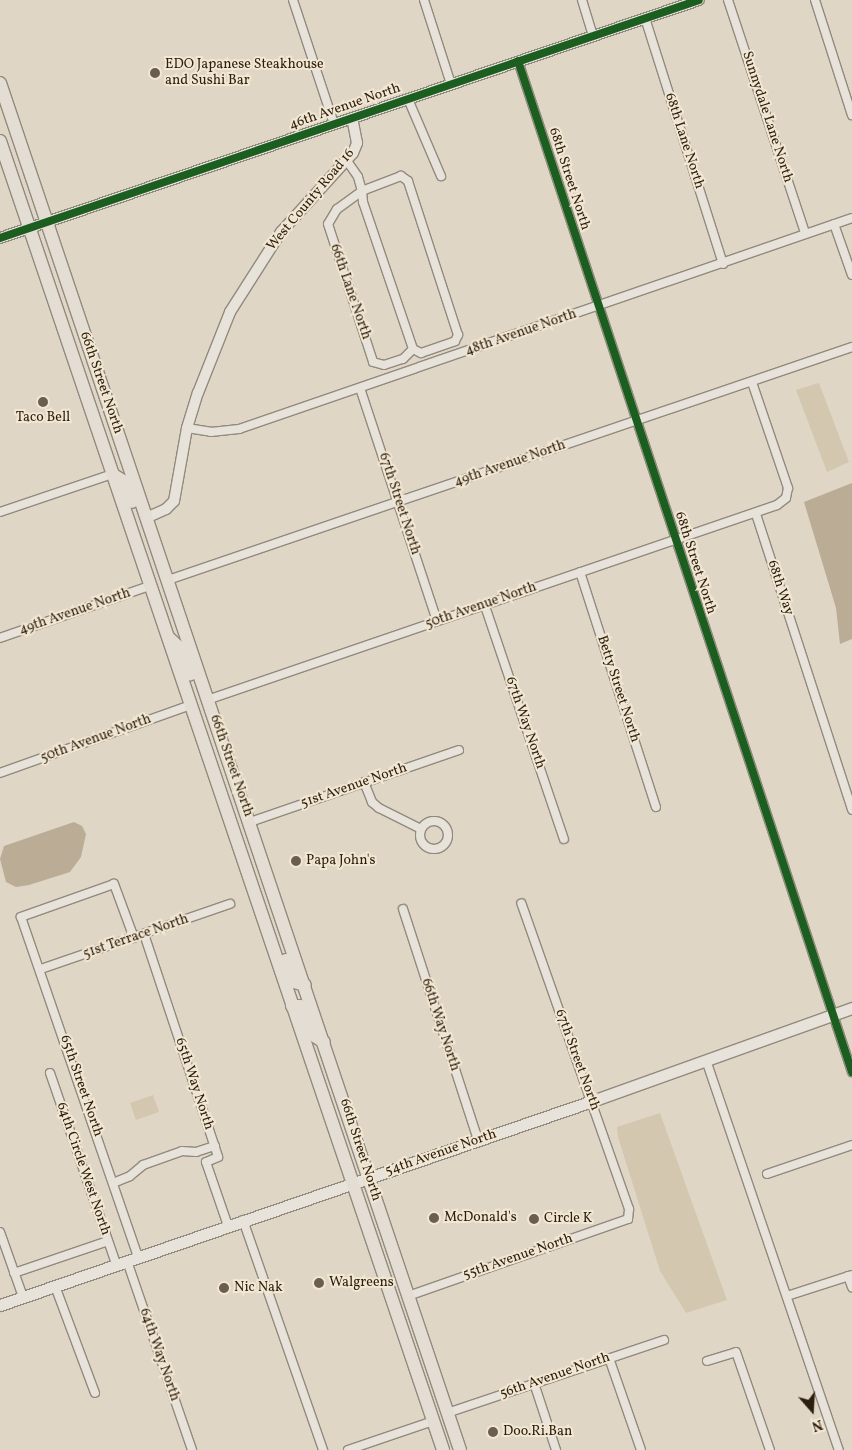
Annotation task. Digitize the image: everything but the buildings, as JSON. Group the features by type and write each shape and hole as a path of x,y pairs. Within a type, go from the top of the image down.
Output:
{"main road":[{"name":"66th Street North","path":"0,83 460,1450"},
{"name":"66th Street North","path":"0,141 351,1183 443,1450"},
{"path":"112,474 125,482 142,528 153,538"},
{"path":"167,636 181,649 195,688 202,698 207,700"},
{"path":"191,705 197,706 203,715 222,768 238,788"},
{"path":"237,841 249,853 275,927 287,932"},
{"path":"271,944 282,952 294,982 305,985"},
{"path":"292,1006 300,1006 311,1034 324,1042"},
{"name":"54th Avenue North","path":"0,1305 351,1183 592,1102 852,1008"},
{"path":"404,1335 417,1349 437,1401 447,1413"},
{"path":"433,1421 446,1432 453,1450"}],"street":[{"path":"293,0 334,124"},
{"path":"424,0 451,84"},
{"path":"582,0 594,36"},
{"name":"46th Avenue North","path":"0,238 699,0"},
{"name":"Sunnydale Lane North","path":"728,0 805,233"},
{"path":"815,0 852,114"},
{"name":"68th Lane North","path":"645,18 723,264"},
{"name":"68th Street North","path":"518,61 597,307 852,1072"},
{"path":"408,99 440,176"},
{"name":"West County Road 16","path":"146,518 166,508 174,500 187,428 212,354 250,276 281,232 347,161 357,143 352,118"},
{"path":"347,161 358,177 362,191 413,349 421,353 454,341 458,335 408,181 401,176 362,191"},
{"name":"66th Lane North","path":"362,191 331,215 328,229 373,362 384,365 403,359 413,349"},
{"name":"48th Avenue North","path":"187,428 211,432 233,431 723,264 805,233 852,218"},
{"path":"834,224 852,275"},
{"name":"49th Avenue North","path":"168,580 852,347"},
{"path":"752,382 788,488 786,498 756,514"},
{"name":"67th Street North","path":"360,388 437,621"},
{"path":"0,512 112,474"},
{"name":"50th Avenue North","path":"207,700 674,540 756,514"},
{"name":"68th Way","path":"756,514 852,810"},
{"name":"Betty Street North","path":"580,572 656,807"},
{"name":"49th Avenue North","path":"0,638 149,586"},
{"name":"67th Way North","path":"485,606 564,839"},
{"name":"50th Avenue North","path":"0,773 191,705"},
{"name":"51st Avenue North","path":"250,822 459,750"},
{"path":"364,782 372,802 379,808 421,829"},
{"name":"65th Street North","path":"127,1261 113,1183 41,969 21,917 114,884 134,938"},
{"name":"67th Street North","path":"521,903 629,1209 628,1219"},
{"name":"51st Terrace North","path":"41,969 230,904"},
{"name":"66th Way North","path":"402,909 478,1140"},
{"name":"65th Way North","path":"144,934 215,1146 218,1157 206,1162 228,1226"},
{"path":"706,1060 839,1450"},
{"name":"64th Circle West North","path":"50,1073 108,1240 127,1261"},
{"path":"767,1174 852,1145"},
{"path":"113,1183 130,1176 142,1165 182,1151 196,1152 215,1146"},
{"name":"55th Avenue North","path":"408,1296 628,1219"},
{"path":"244,1220 323,1450"},
{"path":"0,1232 22,1297"},
{"path":"14,1273 108,1240"},
{"name":"64th Way North","path":"127,1261 192,1450"},
{"path":"786,1296 850,1275 852,1287"},
{"path":"55,1286 95,1393"},
{"name":"56th Avenue North","path":"447,1413 664,1340"},
{"path":"707,1361 736,1352 770,1450"},
{"path":"609,1358 641,1450"},
{"path":"534,1383 556,1450"},
{"path":"348,1450 433,1421"}],"shaded area":[{"path":"819,383 849,462 827,472 796,390"},
{"path":"852,483 852,639 840,644 836,608 804,502"},
{"path":"74,822 82,826 86,834 81,857 70,872 29,885 16,887 6,882 0,859 4,846"},
{"path":"153,1095 159,1112 136,1120 130,1103"},
{"path":"660,1113 727,1300 686,1313 660,1271 618,1137 617,1127"}],"cycle path":[{"path":"0,238 699,0"},
{"path":"518,61 852,1072"}],"place":[{"name":"EDO Japanese Steakhouse and Sushi Bar","path":"155,73"},
{"name":"Taco Bell","path":"43,402"},
{"name":"Papa John's","path":"296,861"},
{"name":"McDonald's","path":"434,1218"},
{"name":"Circle K","path":"534,1219"},
{"name":"Walgreens","path":"319,1283"},
{"name":"Nic Nak","path":"224,1288"},
{"name":"Doo.Ri.Ban","path":"493,1432"}]}
